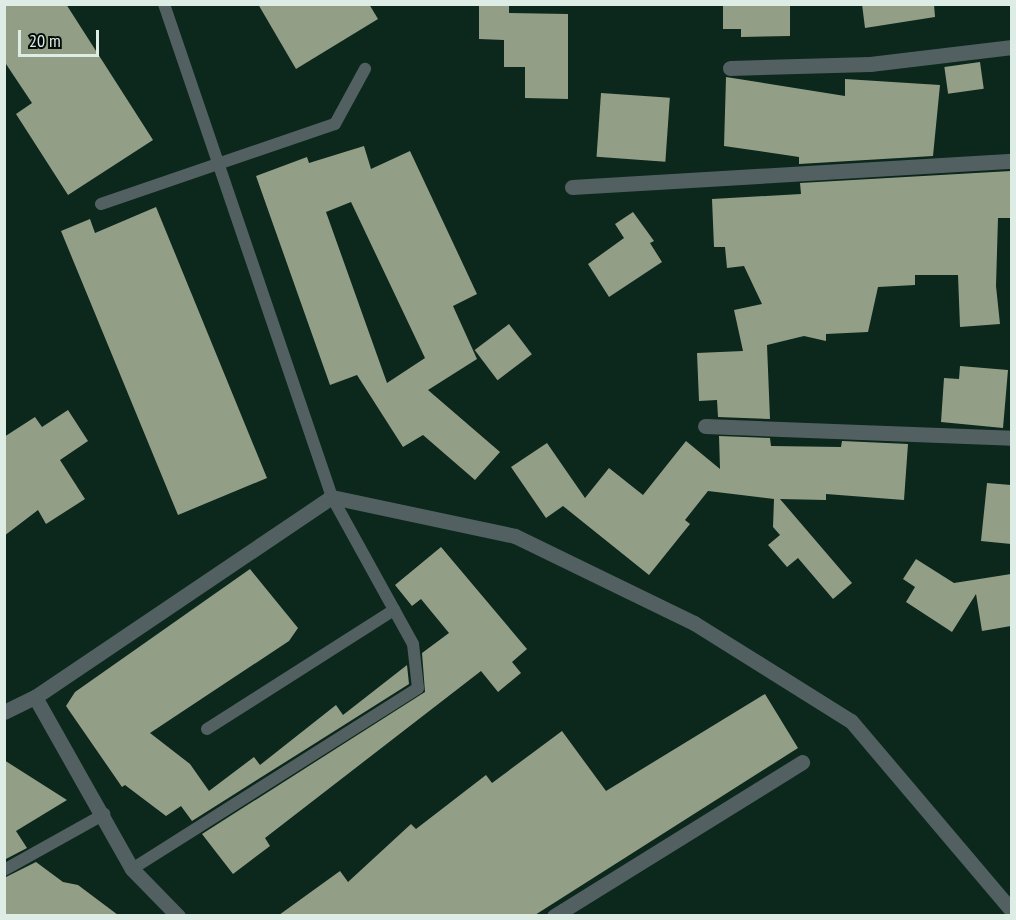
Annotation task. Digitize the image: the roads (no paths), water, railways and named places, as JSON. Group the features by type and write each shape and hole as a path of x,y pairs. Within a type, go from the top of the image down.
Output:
{"street":[{"path":"730,68 870,64 1011,47"},
{"path":"572,187 1011,161"},
{"path":"705,426 1011,438"},
{"path":"4,712 35,697 332,497 515,536 694,623 851,721 1011,911"},
{"path":"35,697 104,814 132,869 178,915"},
{"path":"554,915 802,762"}],"lane":[{"path":"132,869 418,688 413,644 332,497 164,4"},
{"path":"101,204 335,124 365,69"},
{"path":"207,729 394,610"},
{"path":"4,870 104,814"}]}
